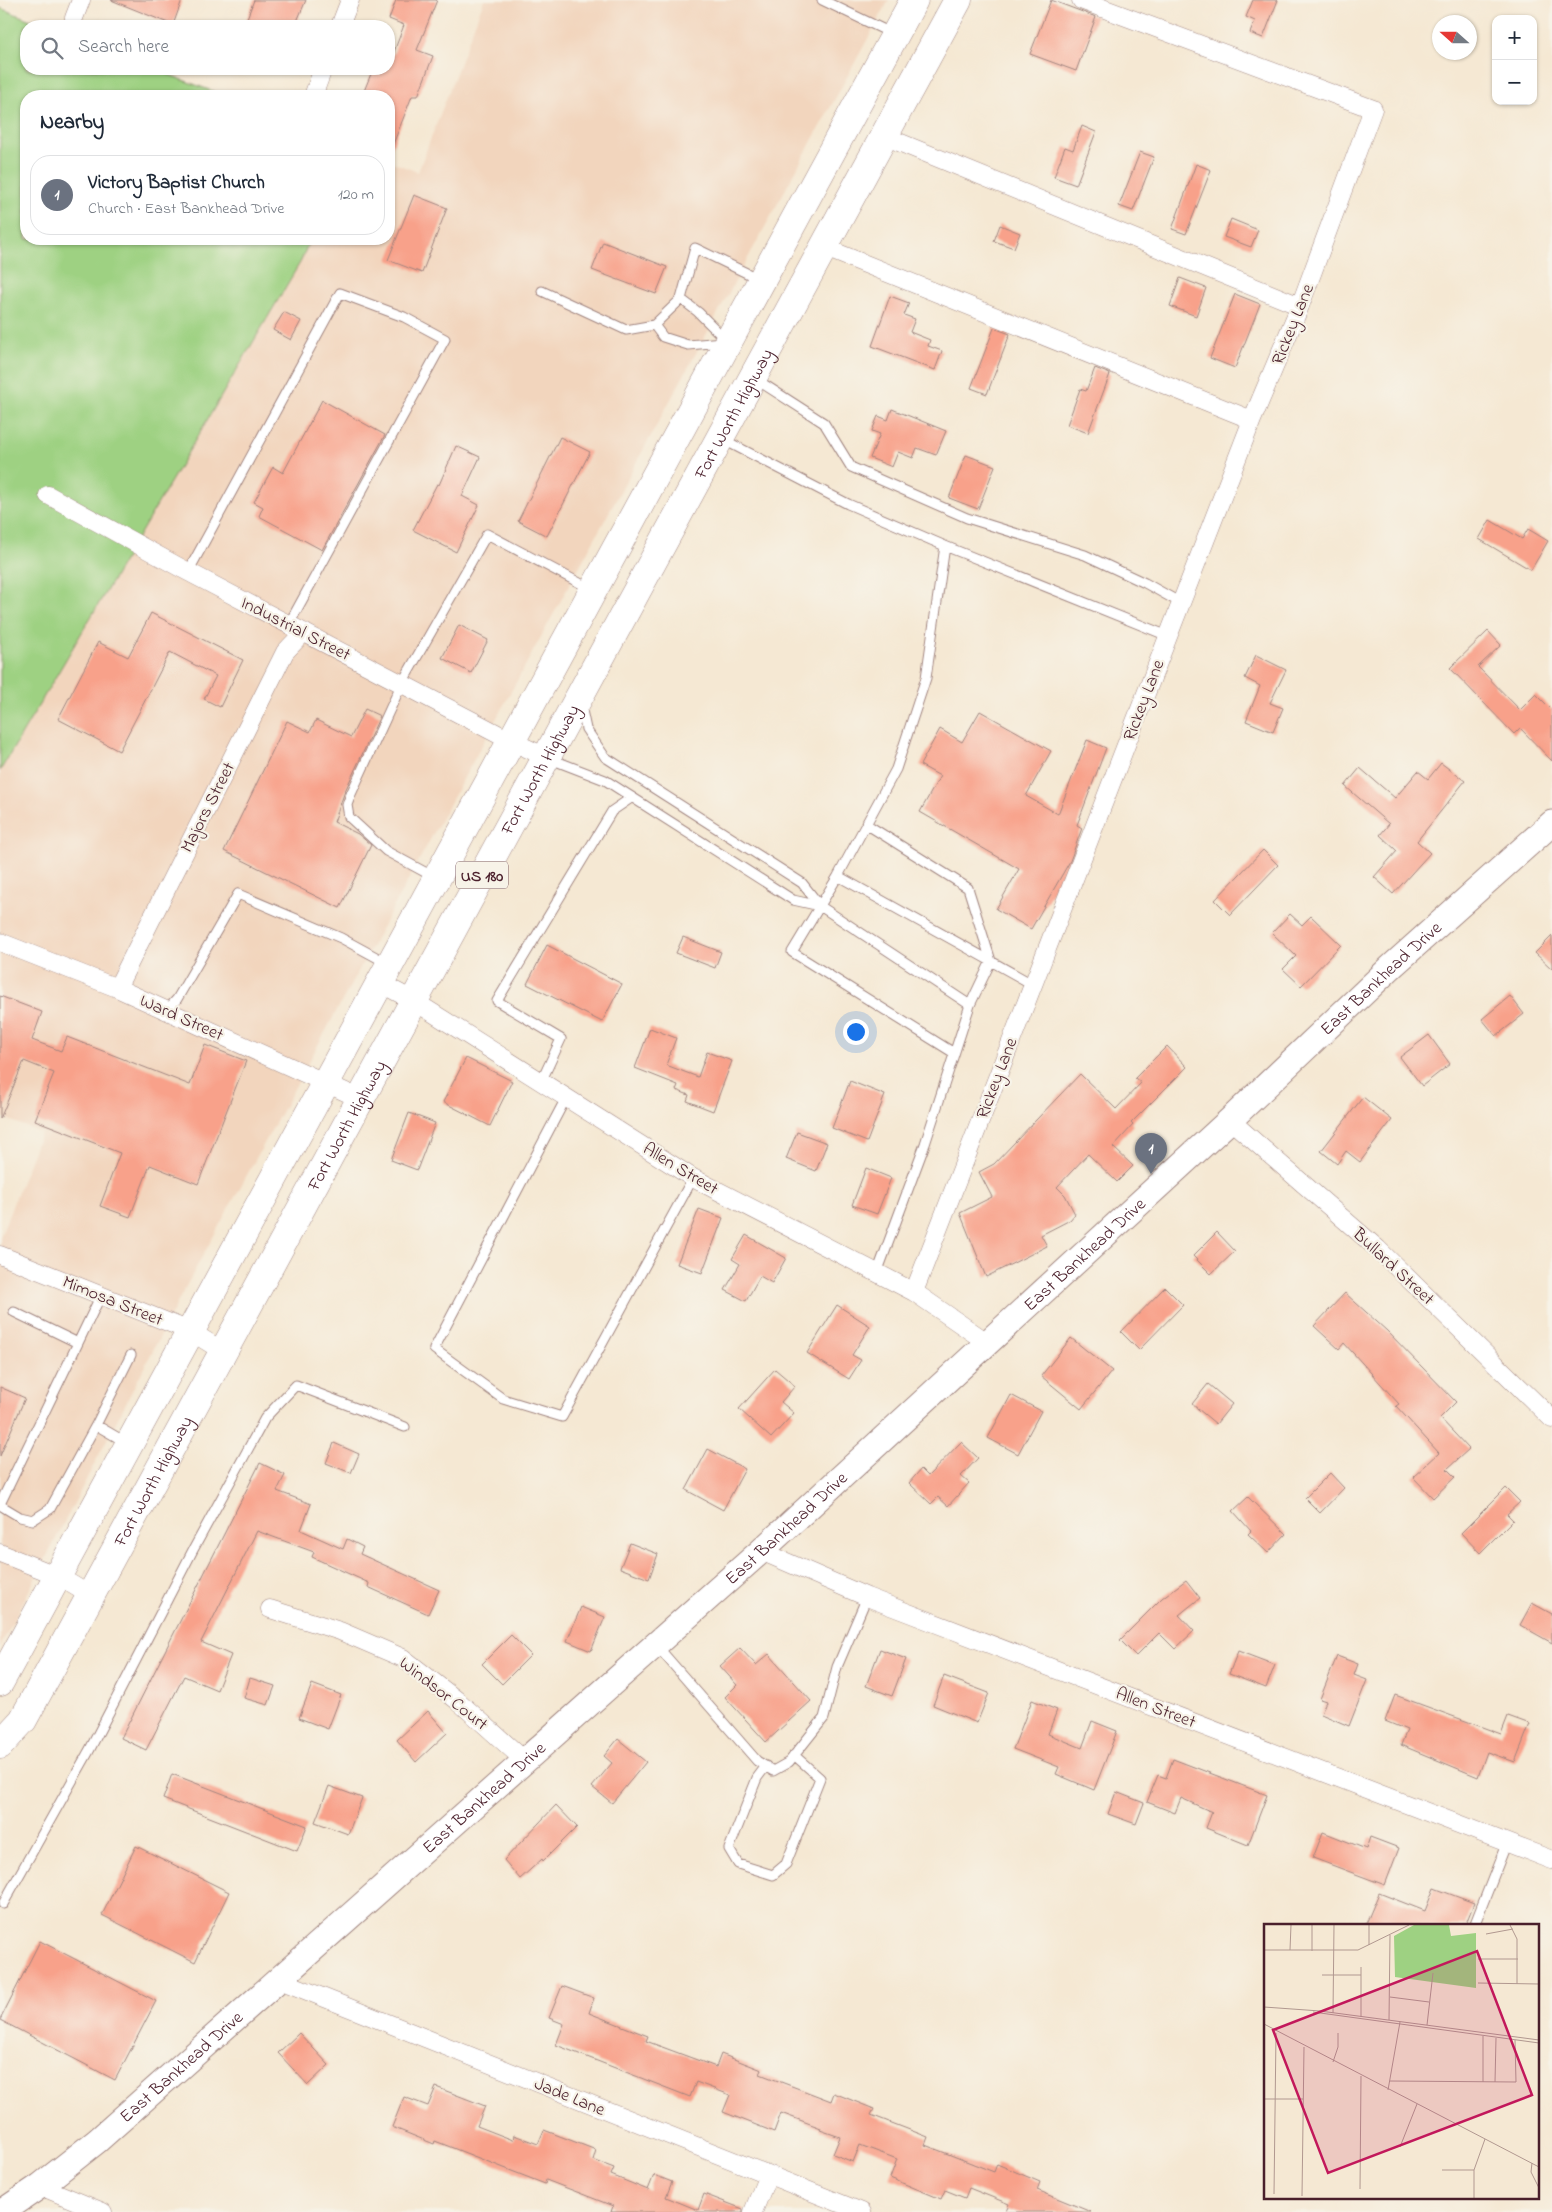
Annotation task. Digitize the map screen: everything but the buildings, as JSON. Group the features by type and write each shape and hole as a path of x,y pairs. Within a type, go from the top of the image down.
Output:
{"main road":[{"name":"US 180","path":"0,1682 914,0"},
{"name":"Fort Worth Highway","path":"0,1745 23,1720 958,0"},
{"path":"895,35 929,54"},
{"path":"728,342 758,368"}],"street":[{"path":"74,18 81,0"},
{"path":"342,20 350,0"},
{"name":"Rickey Lane","path":"914,1292 1252,420 1300,306 1374,109 1081,0"},
{"path":"315,90 321,75"},
{"path":"884,136 1300,306"},
{"path":"823,247 1252,420"},
{"name":"Industrial Street","path":"48,496 188,572 511,741 546,757"},
{"name":"Majors Street","path":"117,988 285,652 304,632"},
{"name":"East Bankhead Drive","path":"2,2212 40,2186 97,2140 761,1551 1230,1120 1391,967 1552,823"},
{"name":"Ward Street","path":"0,942 117,988 361,1099"},
{"name":"Allen Street","path":"385,974 414,1001 692,1178 914,1292 988,1343"},
{"name":"Bullard Street","path":"1230,1120 1378,1249 1552,1419"},
{"name":"Mimosa Street","path":"0,1255 190,1331 224,1352"},
{"name":"Allen Street","path":"761,1551 867,1597 1552,1860"},
{"path":"0,1553 58,1576 90,1596"},
{"name":"Windsor Court","path":"270,1609 340,1631 403,1658 458,1701 524,1760"},
{"name":"Jade Lane","path":"277,1979 862,2212"},
{"path":"753,2212 768,2174"},
{"path":"40,2186 103,2212"}],"lane":[{"path":"822,0 836,3 895,35"},
{"path":"542,291 626,330 654,325 681,299 694,248 762,280"},
{"path":"188,572 340,293 404,317 445,339 289,624"},
{"path":"681,299 698,312 728,342"},
{"path":"654,325 663,338 688,345 728,342"},
{"path":"758,368 824,423 851,467 967,518 1084,556 1145,583 1181,603"},
{"path":"720,438 848,504 945,546 1168,636"},
{"path":"436,879 386,850 349,817 348,811 351,794 402,683 487,534 593,590"},
{"path":"945,546 926,678 896,770 838,876 792,952 954,1053"},
{"path":"579,699 586,728 605,757 802,883 820,906 970,1005"},
{"path":"546,757 605,780 793,900 820,906"},
{"path":"541,1082 561,1039 497,1001 612,811 631,798"},
{"path":"866,824 968,888 991,961 970,1005 925,1144 877,1273"},
{"path":"838,876 1032,984"},
{"path":"167,1010 177,999 238,894 340,938 385,974"},
{"path":"566,1098 434,1349 503,1399 562,1418 692,1178"},
{"path":"101,1295 0,1504 20,1517 33,1520 50,1509 96,1425 131,1355"},
{"path":"14,1312 78,1343"},
{"path":"1,1905 89,1751 193,1550 265,1418 296,1385 405,1427"},
{"path":"96,1425 129,1444"},
{"path":"656,1644 757,1761 773,1771 788,1762 824,1718 837,1667 867,1597"},
{"path":"766,1766 757,1778 728,1849 738,1864 773,1875 786,1864 820,1778 794,1755"},
{"path":"1475,1924 1507,1842"}],"shaded area":[{"path":"484,0 889,0 183,1292 0,1647 0,1237 41,1133 0,1116 0,771 301,261 308,245 395,245 395,163 418,172"}],"green space":[{"path":"0,8 31,20 20,20 20,75 170,75 209,90 20,90 20,245 308,245 301,261 0,771"}],"place":[{"name":"Victory Baptist Church","path":"1151,1174"}]}
